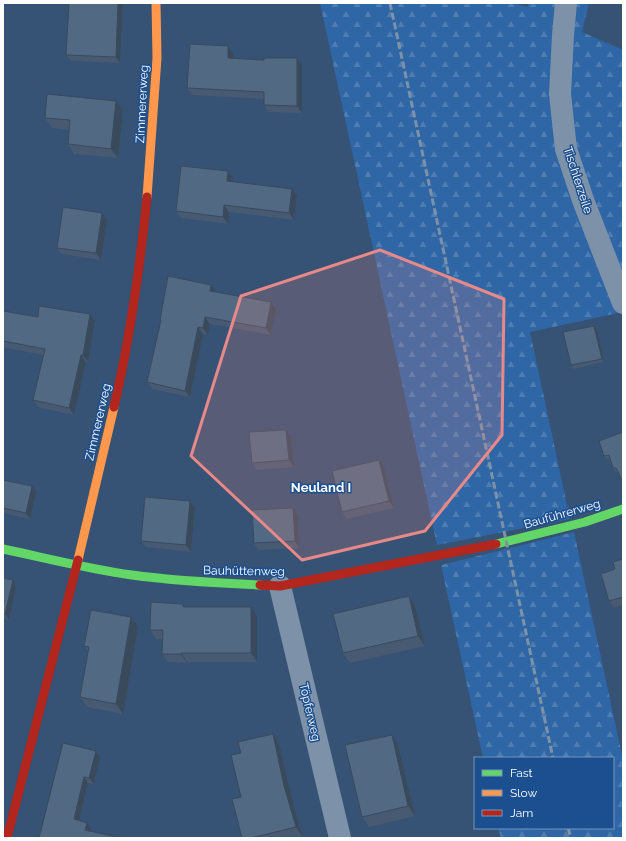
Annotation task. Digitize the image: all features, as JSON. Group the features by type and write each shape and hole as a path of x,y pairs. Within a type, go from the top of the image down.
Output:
{"street":[{"name":"Zimmererweg","path":"7,838 77,565 123,368 141,256 150,164 157,58 156,3"},
{"name":"Tischlerzeile","path":"566,3 560,94 566,149 583,200 623,303"},
{"name":"Bauführerweg","path":"507,542 585,522 623,509"},
{"name":"Bauhüttenweg","path":"3,548 77,565 132,575 192,582 280,586 507,542"},
{"name":"Töpferweg","path":"280,586 340,838"}],"highlighted area":[{"path":"380,250 504,299 502,435 425,531 302,560 191,456 241,296"}],"green space":[{"path":"320,3 514,3 527,7 529,3 589,3 582,32 623,50 623,312 530,332 570,519 437,545"},
{"path":"574,532 623,760 623,838 501,838 498,829 614,829 614,757 483,757 441,565"}],"building":[{"path":"69,3 118,3 116,57 66,55"},
{"path":"190,44 228,46 228,58 264,60 264,58 297,58 297,106 264,105 264,92 187,88"},
{"path":"47,94 116,101 111,149 68,144 70,120 45,118"},
{"path":"181,166 228,171 227,181 292,189 289,213 224,205 223,217 176,211"},
{"path":"63,207 102,213 96,253 57,248"},
{"path":"168,276 211,285 210,291 271,302 266,328 205,317 203,328 198,327 185,391 147,382 161,320"},
{"path":"39,306 90,314 83,355 81,355 69,408 33,400 45,349 3,341 3,311 38,317"},
{"path":"594,326 602,359 571,365 563,332"},
{"path":"286,430 289,460 252,463 249,432"},
{"path":"623,432 622,480 616,468 613,468 609,455 604,456 599,441"},
{"path":"379,460 389,501 342,512 332,471"},
{"path":"3,480 32,486 26,513 3,508"},
{"path":"145,497 190,501 186,545 141,541"},
{"path":"293,508 295,541 254,543 252,510"},
{"path":"623,559 623,597 609,601 601,574 615,569 613,562"},
{"path":"3,578 13,580 5,614 3,614"},
{"path":"409,596 418,636 343,653 333,614"},
{"path":"151,602 183,604 183,607 251,607 251,653 162,654 163,630 150,630"},
{"path":"91,610 131,617 116,704 80,697 89,647 84,646"},
{"path":"273,734 284,786 296,827 251,838 242,838 232,799 241,797 231,755 241,753 238,742"},
{"path":"392,735 408,806 362,817 345,745"},
{"path":"63,743 96,751 89,778 84,777 74,819 87,823 85,830 121,838 39,838"}],"railway":[{"path":"390,3 553,757"},
{"path":"568,829 571,838"}],"traffic: fast":[{"path":"496,544 585,522 623,509"},
{"path":"3,549 116,573 212,583 260,585"}],"traffic: slow":[{"path":"147,197 157,58 156,3"},
{"path":"78,560 114,407"}],"traffic: jam":[{"path":"114,407 134,302 147,197"},
{"path":"260,585 280,586 496,544"},
{"path":"7,838 78,560"}],"district":[{"name":"Neuland I","path":"321,487"}]}
